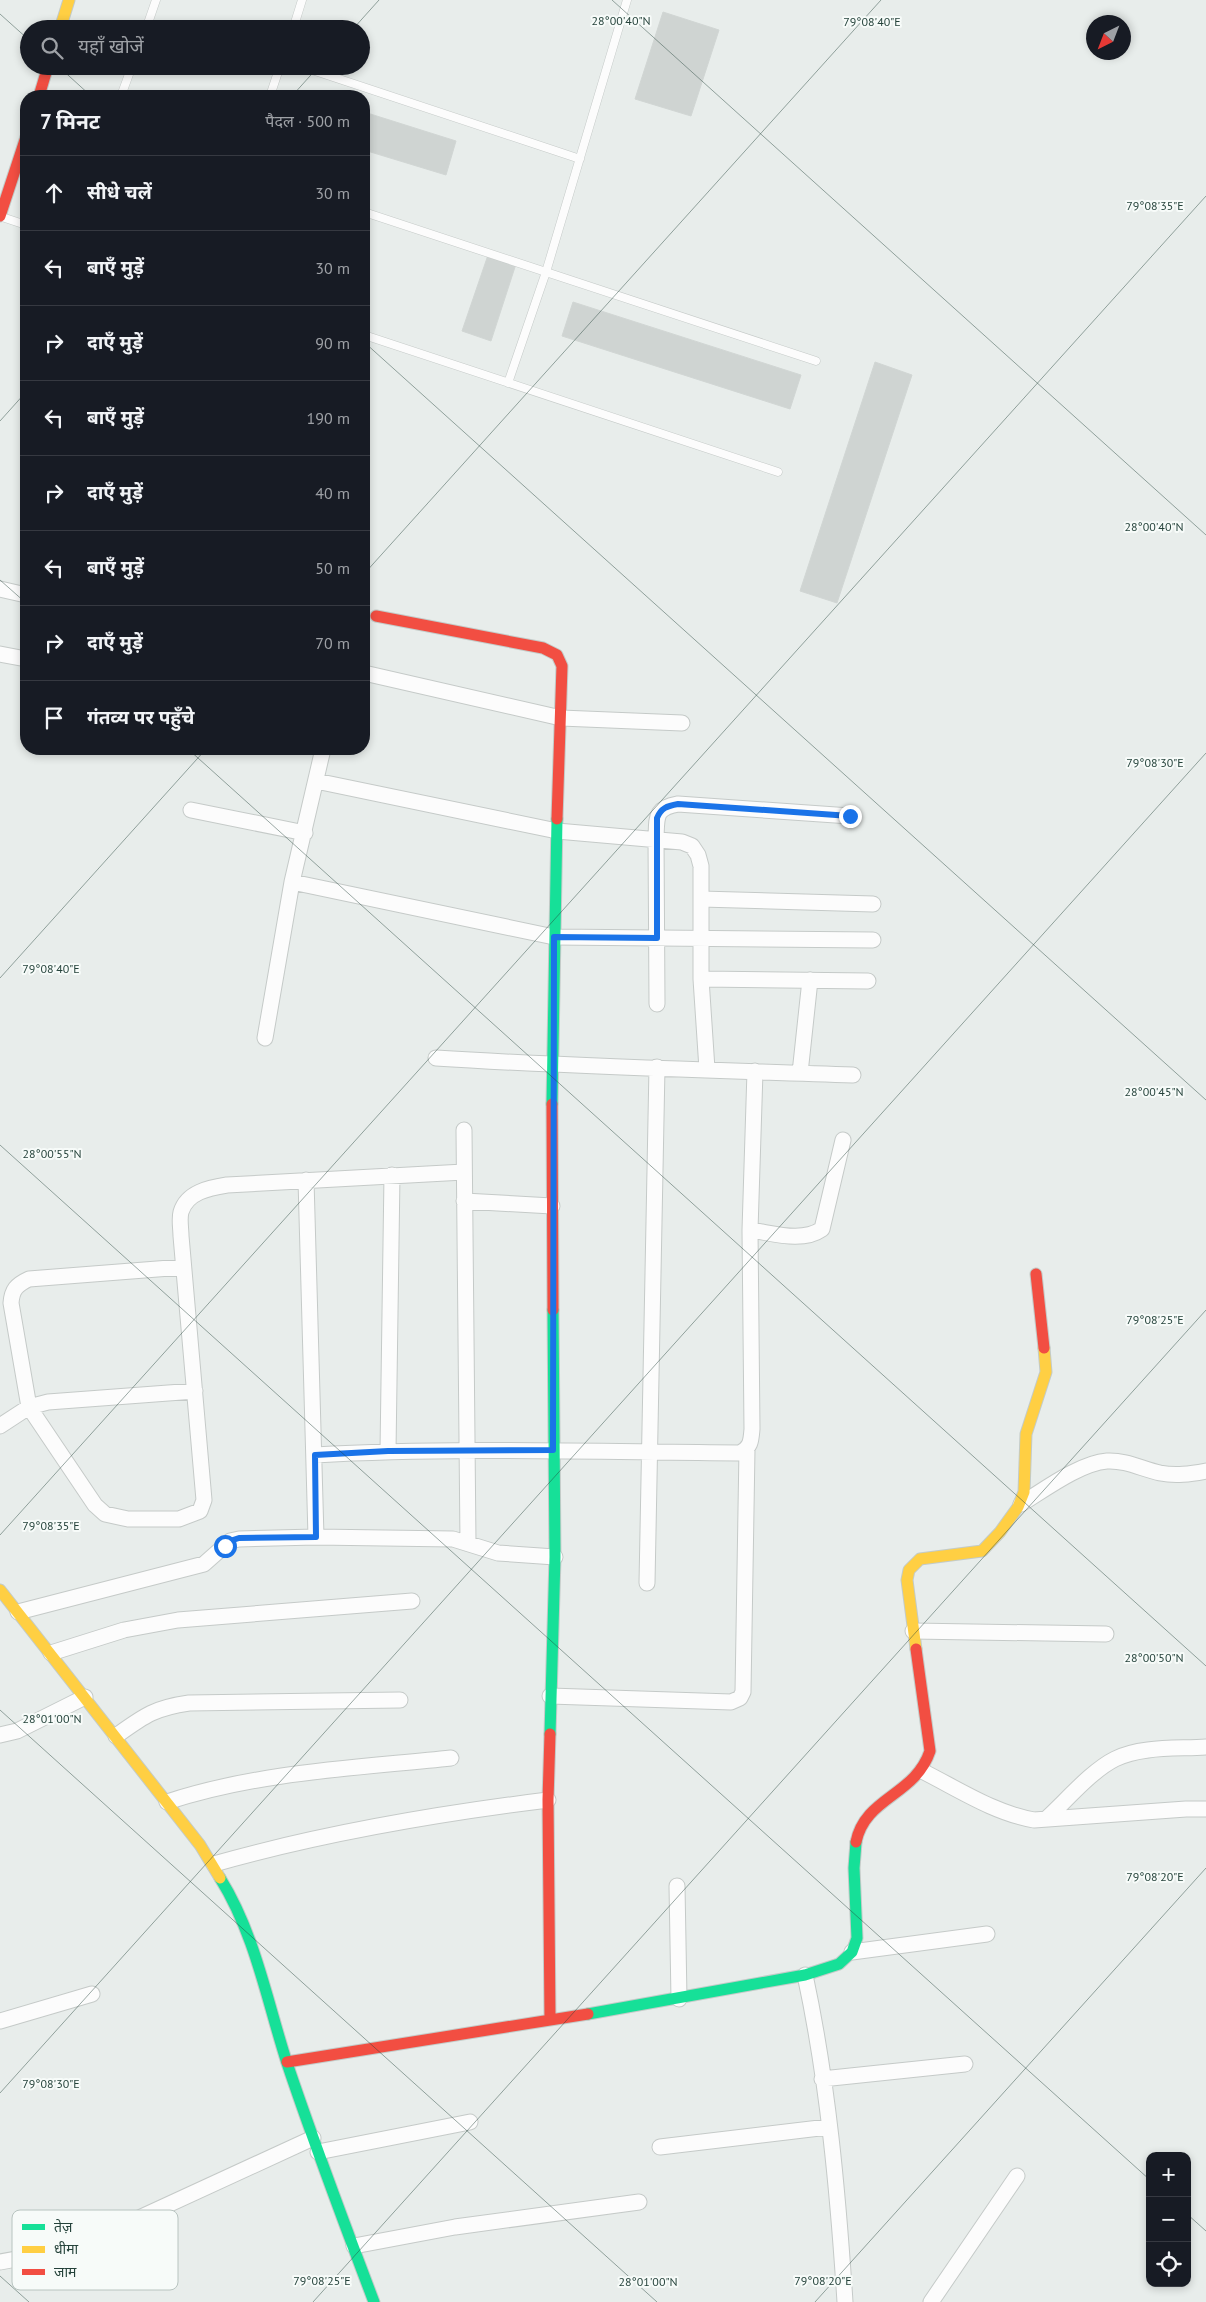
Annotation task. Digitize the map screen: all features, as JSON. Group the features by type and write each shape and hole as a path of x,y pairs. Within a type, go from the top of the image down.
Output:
{"street":[{"path":"63,20 69,0"},
{"path":"41,90 45,75"},
{"path":"0,217 20,155"},
{"path":"0,589 20,594"},
{"path":"376,616 542,648 557,655 562,666 552,1066 555,1557 548,1800 550,2019"},
{"path":"0,654 20,658"},
{"path":"370,674 561,718 682,723"},
{"path":"265,1038 292,882 322,755"},
{"path":"316,782 558,831 656,839 682,842 692,846 698,855 701,866 701,979 707,1069"},
{"path":"657,1004 656,839 657,818 660,811 668,806 678,804 850,816"},
{"path":"191,810 305,833"},
{"path":"292,882 554,937 873,940"},
{"path":"701,899 873,904"},
{"path":"701,979 868,981"},
{"path":"800,1073 810,980"},
{"path":"436,1058 552,1066 657,1067 852,1075"},
{"path":"648,1583 657,1067"},
{"path":"550,1696 731,1702 740,1698 743,1692 747,1449 751,1442 752,1429 750,1230 755,1071"},
{"path":"464,1130 468,1543"},
{"path":"750,1230 800,1236 813,1235 822,1229 843,1140"},
{"path":"183,1267 28,1279 18,1284 12,1292 11,1304 30,1407 88,1496 105,1514 128,1519 179,1519 200,1511 204,1500 181,1236 182,1212 189,1198 204,1189 227,1185 464,1172"},
{"path":"388,1451 392,1175"},
{"path":"306,1180 316,1537"},
{"path":"464,1201 552,1206"},
{"path":"1021,1504 1024,1494 1026,1435 1044,1387 1046,1372 1036,1274"},
{"path":"0,1426 30,1407 48,1402 195,1390"},
{"path":"315,1455 388,1451 740,1452 747,1449"},
{"path":"287,2062 679,1999 806,1975 839,1964 852,1952 857,1938 855,1847 858,1831 864,1819 922,1771 928,1761 930,1751 907,1580 909,1570 914,1563 920,1560 982,1551 1021,1504 1064,1478 1101,1462 1127,1463 1160,1473 1178,1476 1206,1471"},
{"path":"18,1612 204,1564 230,1541 239,1538 453,1539 498,1554 555,1557"},
{"path":"0,1590 167,1802 214,1864 229,1892 251,1944 315,2145 374,2302"},
{"path":"51,1653 124,1630 178,1620 412,1600"},
{"path":"913,1631 1106,1634"},
{"path":"0,1735 17,1731 85,1696"},
{"path":"116,1736 145,1716 163,1707 189,1703 400,1700"},
{"path":"1046,1819 1098,1770 1116,1758 1134,1752 1206,1747"},
{"path":"167,1802 206,1789 256,1780 451,1758"},
{"path":"922,1771 1014,1817 1034,1820 1186,1808 1206,1809"},
{"path":"214,1864 294,1842 458,1811 548,1800"},
{"path":"677,1886 679,1999"},
{"path":"852,1952 986,1934"},
{"path":"806,1975 817,2031 840,2219 845,2302"},
{"path":"0,2022 92,1994"},
{"path":"822,2079 965,2064"},
{"path":"162,2210 315,2145 470,2122"},
{"path":"660,2146 828,2127"},
{"path":"932,2302 1017,2176"},
{"path":"354,2246 455,2227 639,2202"}],"lane":[{"path":"149,20 156,0"},
{"path":"295,20 302,0"},
{"path":"508,383 546,272 627,0"},
{"path":"123,90 129,75"},
{"path":"272,90 277,75"},
{"path":"327,75 580,158"},
{"path":"370,214 816,361"},
{"path":"0,217 20,223"},
{"path":"370,337 778,472"}],"building":[{"path":"663,12 719,30 691,116 635,99"},
{"path":"370,114 456,141 446,175 370,152"},
{"path":"488,255 516,264 491,341 462,331"},
{"path":"573,302 801,375 790,409 562,336"},
{"path":"875,362 912,375 837,603 800,591"}],"traffic: fast":[{"path":"552,1104 557,819"},
{"path":"550,1734 555,1557 553,1310"},
{"path":"588,2014 805,1975 839,1964 852,1952 857,1938 854,1868 856,1842"},
{"path":"220,1878 232,1899 251,1945 297,2093 374,2302"}],"traffic: slow":[{"path":"63,20 69,0"},
{"path":"916,1649 907,1580 909,1570 920,1559 982,1551 1000,1532 1018,1507 1024,1492 1026,1434 1046,1372 1044,1348"},
{"path":"0,1590 200,1845 220,1878"}],"traffic: jam":[{"path":"41,90 45,75"},
{"path":"0,216 20,155"},
{"path":"376,616 543,648 557,655 562,666 557,819"},
{"path":"552,1104 553,1310"},
{"path":"1036,1274 1044,1348"},
{"path":"856,1842 861,1827 869,1815 913,1778 923,1766 930,1751 916,1649"},
{"path":"550,1734 548,1800 550,2019"},
{"path":"287,2062 588,2014"}],"route":[{"path":"225,1546 230,1541 239,1538 316,1537 315,1455 388,1451 553,1450 552,1066 554,937 657,938 657,818 660,811 668,806 678,804 850,816"}]}
